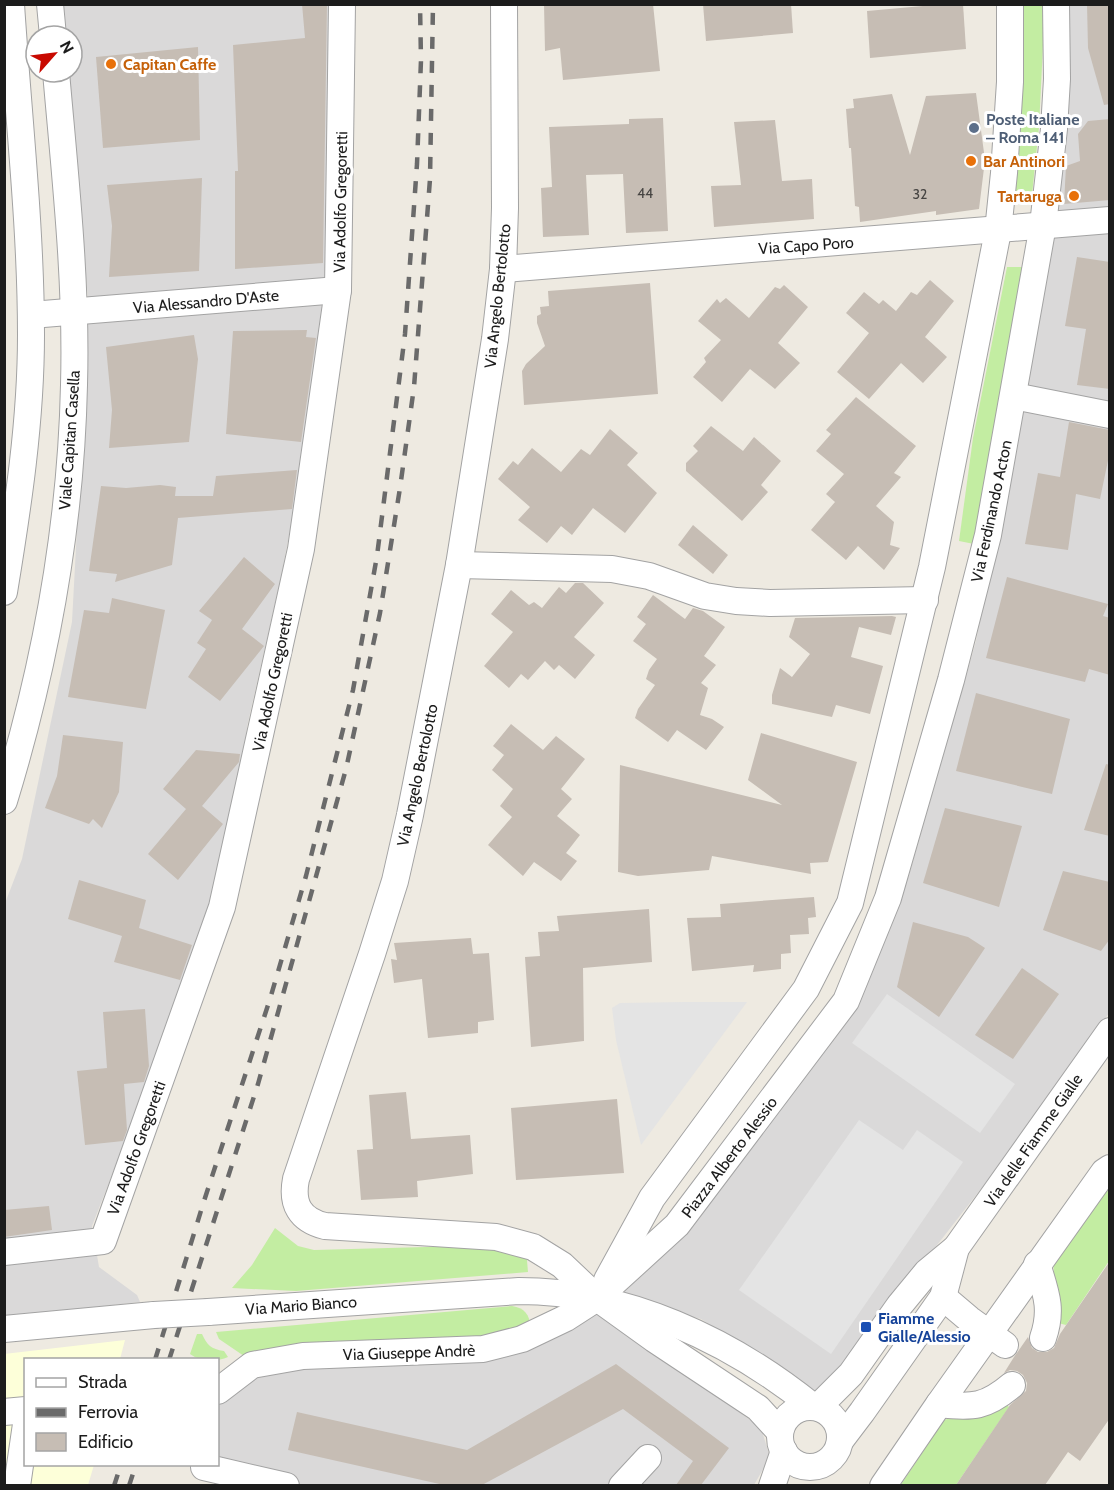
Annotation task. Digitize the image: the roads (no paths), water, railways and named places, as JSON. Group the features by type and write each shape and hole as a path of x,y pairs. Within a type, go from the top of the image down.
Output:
{"street":[{"path":"4,592 25,440 30,377 31,315 11,4"},
{"path":"50,4 51,24"},
{"name":"Via Adolfo Gregoretti","path":"4,1252 103,1241 222,907 301,549 338,290 342,4"},
{"name":"Via Angelo Bertolotto","path":"504,4 503,269 495,339 459,565 415,791 395,880 296,1179 294,1197 298,1208 307,1218 325,1226 496,1237 521,1242 562,1265 597,1298"},
{"path":"597,1298 652,1198 806,989 850,903 925,600 998,231 1010,82 1010,4"},
{"name":"Via Ferdinando Acton","path":"846,1001 888,898 959,650 988,535 1043,225 1057,79 1056,4"},
{"name":"Viale Capitan Casella","path":"4,801 35,687 58,564 74,398 74,312 69,219 57,84"},
{"name":"Via Capo Poro","path":"503,269 998,231 1110,220"},
{"name":"Via Alessandro D'Aste","path":"31,315 338,290"},
{"path":"1014,396 1110,415"},
{"path":"459,565 591,567 618,570 649,576 705,596 736,601 770,603 925,600"},
{"name":"Piazza Alberto Alessio","path":"597,1298 677,1225 846,1001"},
{"name":"Via delle Fiamme Gialle","path":"815,1407 851,1374 899,1306 927,1272 956,1248 1110,1031"},
{"path":"883,1485 939,1404 997,1340 1037,1264 1104,1172 1110,1168"},
{"name":"Via delle Fiamme Gialle","path":"840,1440 944,1297 956,1248"},
{"path":"1037,1264 1049,1301 1048,1323 1043,1338"},
{"name":"Via Mario Bianco","path":"4,1329 154,1315 519,1291 597,1298"},
{"path":"944,1297 997,1340"},
{"path":"597,1298 635,1308 686,1328 763,1371 815,1407 825,1410 835,1420 838,1427 840,1440 834,1455 811,1476 802,1466 794,1463 764,1414 751,1403 597,1298"},
{"name":"Via Giuseppe Andrè","path":"219,1390 252,1365 303,1356 473,1350 508,1344 549,1328 597,1298"},
{"path":"939,1404 966,1407 981,1405 996,1399 1012,1385"},
{"path":"772,1485 788,1416 800,1408 815,1407"},
{"path":"4,1412 24,1410"},
{"path":"16,1485 24,1436"},
{"path":"622,1485 648,1458"},
{"path":"203,1472 286,1485"}],"railway":[{"path":"156,1358 270,999 306,876 353,690 377,556 405,334 417,164 421,60 420,4"},
{"path":"170,1358 258,1084 346,769 380,613 414,387 430,179 433,4"},
{"path":"114,1486 120,1466"},
{"path":"129,1486 135,1466"}],"place":[{"name":"Capitan Caffe","path":"111,64"},
{"name":"Poste Italiane – Roma 141","path":"974,128"},
{"name":"Bar Antinori","path":"971,161"},
{"name":"Tartaruga","path":"1074,196"},
{"name":"Fiamme Gialle/Alessio","path":"866,1327"}]}
